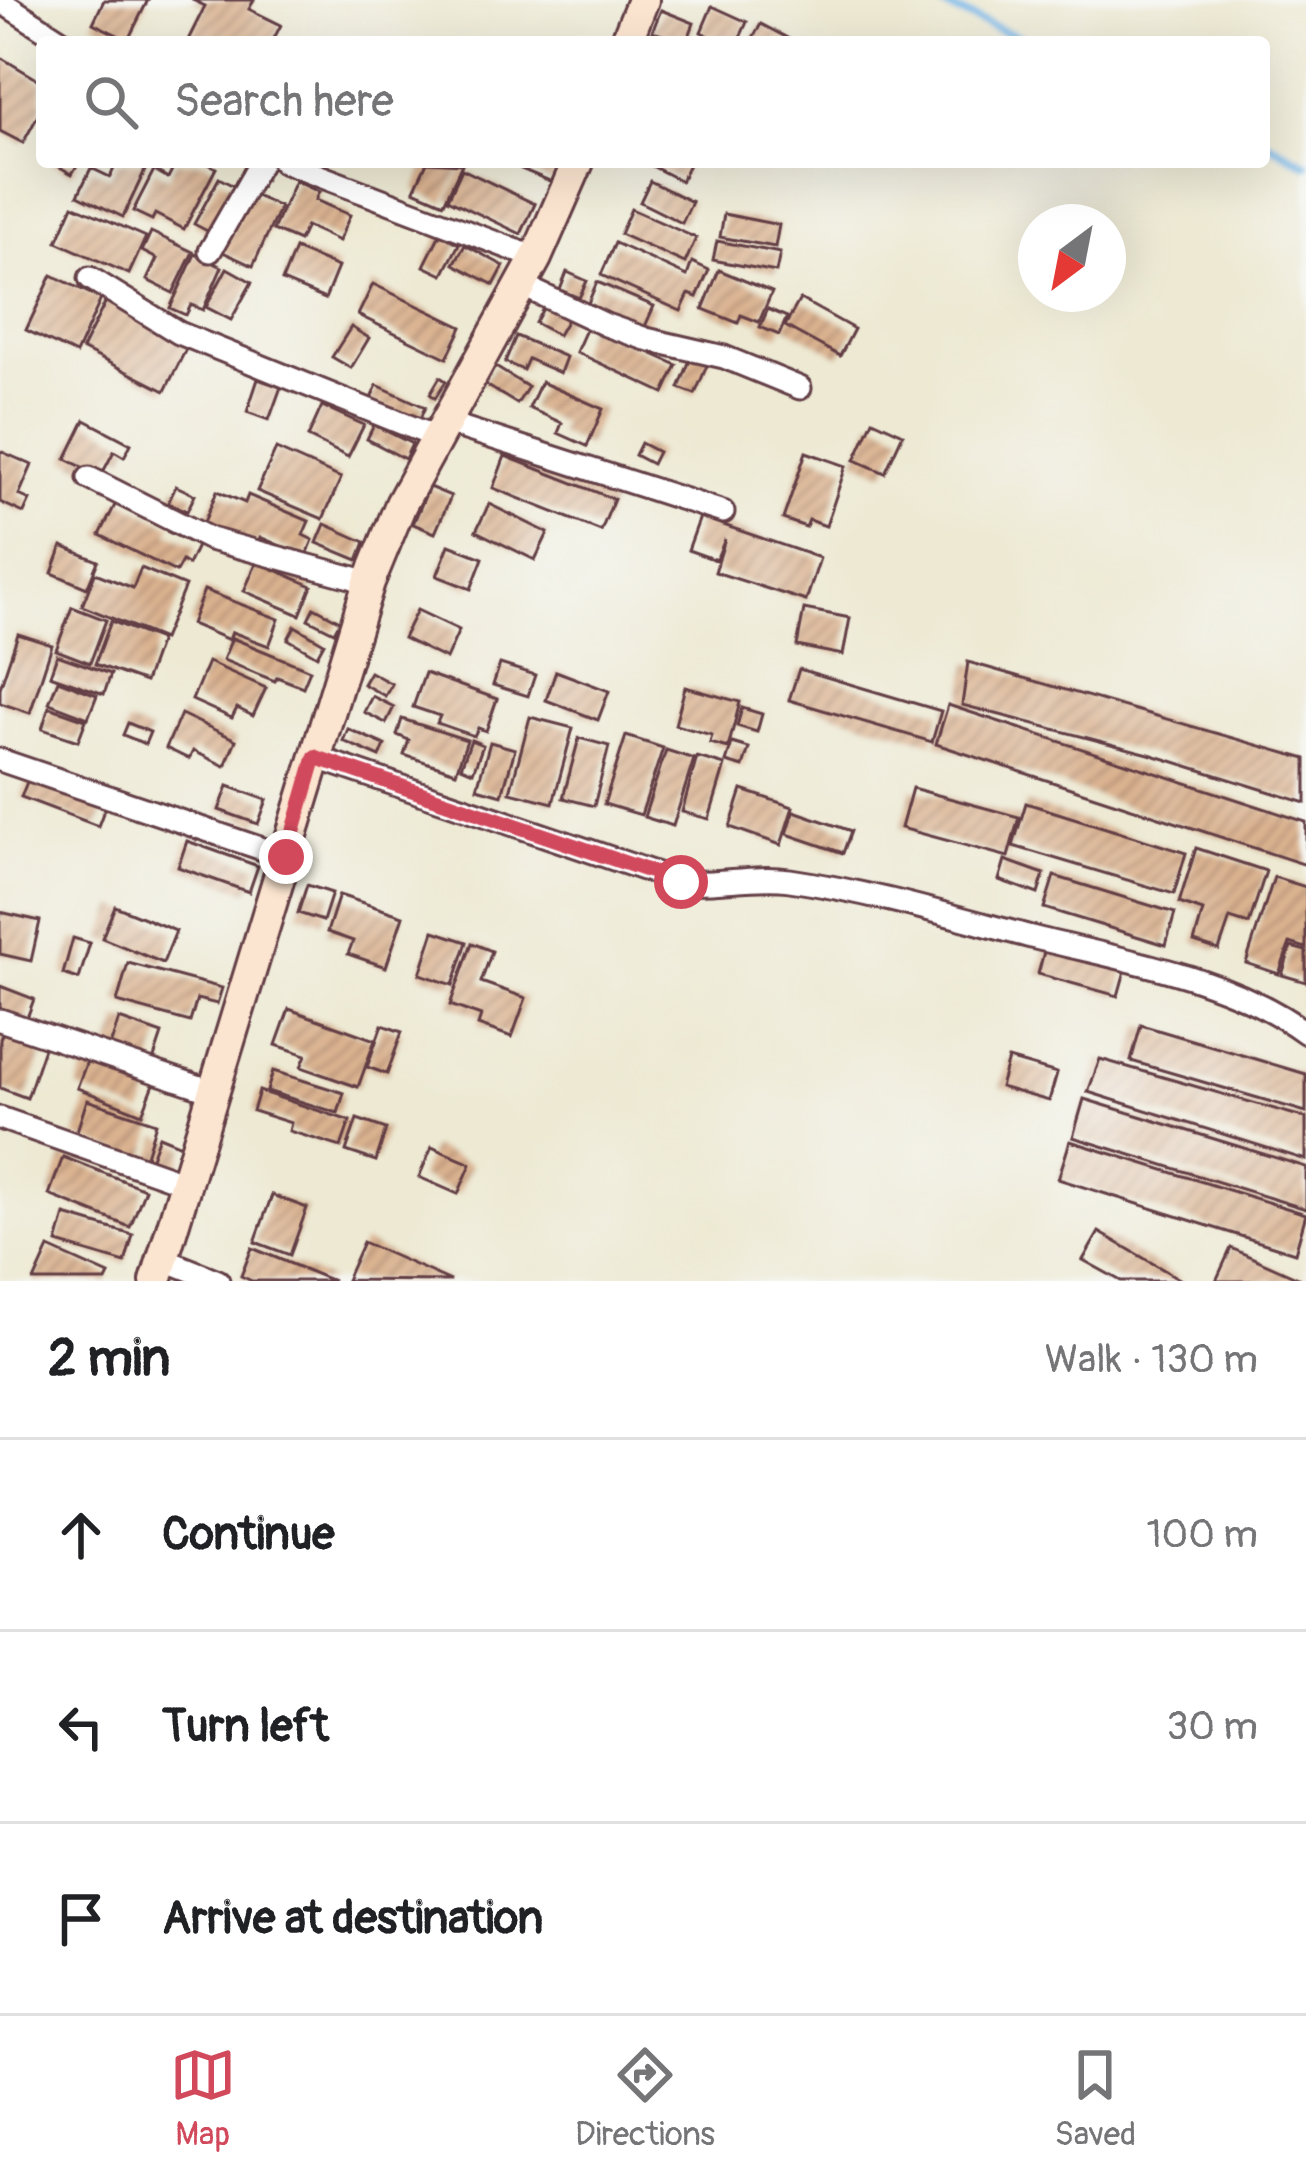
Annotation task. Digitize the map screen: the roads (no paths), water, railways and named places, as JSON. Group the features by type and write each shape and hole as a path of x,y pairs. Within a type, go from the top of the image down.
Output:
{"street":[{"path":"628,36 643,0"},
{"path":"0,1 55,36"},
{"path":"210,250 258,168"},
{"path":"297,168 529,271 606,325 724,357 800,388"},
{"path":"218,1281 160,1270 369,582 401,504 529,271 575,168"},
{"path":"90,278 178,333 440,429 723,512"},
{"path":"89,478 210,539 369,582"},
{"path":"315,757 681,882 787,880 926,910 1172,973 1274,1009 1306,1033"},
{"path":"0,760 286,857"},
{"path":"0,1020 215,1092"},
{"path":"0,1118 185,1183"}],"waterway":[{"path":"930,0 1015,36"},
{"path":"1270,144 1306,164"}]}
